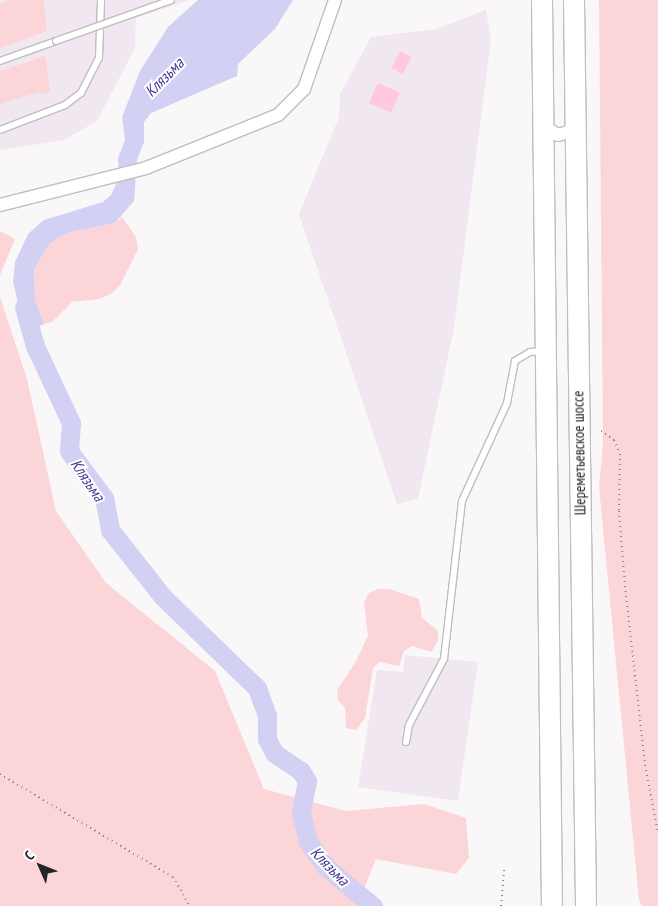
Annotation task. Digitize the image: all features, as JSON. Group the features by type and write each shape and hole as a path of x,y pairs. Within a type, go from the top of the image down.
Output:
{"main road":[{"path":"542,0 552,906"},
{"name":"Шереметьевское шоссе","path":"574,0 586,906"}],"street":[{"path":"0,205 146,168 278,115 304,89 335,0"},
{"path":"544,121 546,128 558,136 571,131 576,118"}],"lane":[{"path":"0,130 65,105 84,89 92,75 100,49 101,0"},
{"path":"0,61 172,0"},
{"path":"406,742 409,725 444,658 462,502 507,403 516,362 530,352 546,350"}],"path":[{"path":"601,431 614,440 620,454 619,511 625,586 645,765 658,833"},
{"path":"0,774 173,877 190,906"},
{"path":"501,906 504,869"}],"shaded area":[{"path":"0,0 190,0 136,18 135,48 97,121 64,140 0,150"},
{"path":"10,0 44,0 47,31 0,48 0,4"},
{"path":"599,0 658,0 658,906 642,906 639,900 599,487 603,444"},
{"path":"486,10 491,39 454,328 418,499 397,504 299,214 339,117 340,94 371,37 436,29"},
{"path":"45,56 50,90 46,94 39,92 0,104 0,71"},
{"path":"122,217 136,237 138,249 120,285 111,294 99,299 72,302 52,322 44,324 35,299 34,269 50,243 67,233 115,223"},
{"path":"0,231 15,239 0,275"},
{"path":"0,297 27,379 56,511 106,583 215,671 264,789 346,811 424,804 466,818 469,858 456,874 376,859 357,906 0,906"},
{"path":"378,589 389,589 419,599 422,618 438,631 438,641 431,652 412,646 404,651 399,666 380,662 373,668 365,718 356,730 346,728 345,708 338,700 337,690 355,663 368,636 364,603 369,593"},
{"path":"405,655 478,662 458,801 358,787 377,670 403,672"}],"water":[{"path":"198,0 293,0 275,29 238,64 237,76 151,113 144,122 144,142 137,160 134,201 115,223 67,233 50,243 34,269 35,299 44,324 25,332 13,282 15,262 28,234 44,220 103,202 111,195 119,178 118,158 125,140 122,117 140,71 168,27"}],"building":[{"path":"400,51 412,57 403,74 391,68"},
{"path":"378,83 400,93 391,113 369,103"}],"waterway":[{"name":"Клязьма","path":"24,307 35,346 71,423 69,451 104,498 110,530 163,597 257,688 267,715 267,739 274,753 301,771 307,781 301,813 308,842 327,868 373,906"}]}
